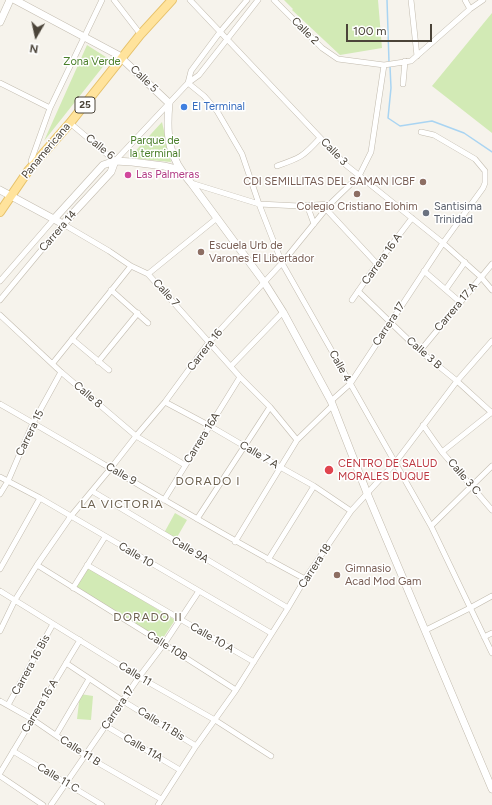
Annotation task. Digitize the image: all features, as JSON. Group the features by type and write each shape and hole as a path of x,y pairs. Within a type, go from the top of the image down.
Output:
{"main road":[{"name":"Panamericana","path":"0,212 6,193 28,171 70,123 138,32 165,0"},
{"name":"Panamericana","path":"0,205 6,193 31,161 120,57 172,0"}],"street":[{"path":"0,22 10,0"},
{"name":"Calle 5","path":"15,0 120,57 169,103"},
{"path":"31,161 50,108 102,0"},
{"path":"114,0 138,32"},
{"name":"Calle 3","path":"190,0 346,165 443,243 481,276 492,290"},
{"name":"Carrera 14","path":"188,83 191,71 220,32 247,0"},
{"name":"Carrera 14","path":"0,300 63,224 111,172 115,161 188,83 199,75 258,0"},
{"name":"Calle 2","path":"274,0 322,48 338,59 386,64"},
{"path":"411,0 417,56"},
{"path":"465,0 470,9"},
{"path":"386,64 411,61 470,9 483,0"},
{"path":"403,84 405,61"},
{"name":"Carrera 16","path":"0,631 15,600 71,516 165,402 209,342 282,263 328,207 359,176 372,152 386,64"},
{"name":"Calle 4","path":"188,83 204,96 217,111 242,154 259,204 282,263 431,526 492,652"},
{"path":"0,84 50,108"},
{"path":"169,103 169,141 173,158 180,170 264,282 283,312 331,403 367,493 489,777 492,789"},
{"name":"Calle 6","path":"70,123 115,161 164,166 180,170"},
{"name":"Carrera 17","path":"235,542 296,440 350,384 443,243 483,188 485,183 485,170 475,159 434,135 422,132"},
{"path":"277,166 298,159 306,154 320,138"},
{"name":"Carrera 14","path":"0,282 103,165 115,161"},
{"path":"191,183 259,204 328,207 376,264"},
{"name":"Calle 7","path":"6,193 63,224 109,251 131,266 148,274 240,377 270,407 296,440"},
{"path":"307,205 314,224"},
{"path":"148,274 217,218"},
{"name":"Carrera 16 A","path":"352,300 376,264 412,218"},
{"path":"446,289 465,262"},
{"name":"Carrera 17 A","path":"420,351 492,264"},
{"path":"53,363 131,266"},
{"path":"424,271 460,302"},
{"path":"111,290 148,323"},
{"name":"Calle 3 B","path":"358,292 420,351 457,381 492,413"},
{"path":"231,366 283,312"},
{"path":"98,362 138,313"},
{"name":"Calle 8","path":"0,314 61,372 136,436 185,465"},
{"path":"72,340 109,370"},
{"name":"Carrera 18","path":"158,805 196,746 236,690 288,608 304,579 351,511 395,464 457,381 492,341"},
{"name":"Carrera 15","path":"0,494 8,481 33,423 61,372"},
{"name":"Carrera 16A","path":"164,500 240,377"},
{"name":"Calle 7 A","path":"165,402 314,486 351,511"},
{"name":"Calle 9","path":"0,404 235,542 304,579"},
{"path":"197,519 270,407"},
{"path":"442,452 492,413"},
{"name":"Calle 3 C","path":"423,425 442,452 492,510"},
{"path":"431,526 492,466"},
{"name":"Calle 10","path":"0,477 40,498 271,633"},
{"path":"268,560 314,486"},
{"name":"Calle 9A","path":"92,491 288,608"},
{"path":"0,569 40,498"},
{"path":"74,588 105,537"},
{"name":"Calle 10B","path":"37,565 236,690"},
{"name":"Calle 10 A","path":"87,565 254,662"},
{"name":"Calle 11","path":"0,591 139,677 215,720 271,756"},
{"name":"Carrera 17","path":"51,805 139,677 164,644 199,591"},
{"path":"426,630 492,596"},
{"name":"Carrera 16 Bis","path":"8,705 53,624"},
{"path":"484,637 492,633"},
{"name":"Carrera 16 A","path":"0,774 80,640"},
{"name":"Calle 11 Bis","path":"66,663 123,701 196,746"},
{"path":"56,735 90,679"},
{"name":"Calle 11 B","path":"0,701 32,719 86,756 161,799"},
{"name":"Calle 11A","path":"106,726 180,770"},
{"name":"Calle 11 C","path":"13,751 102,805"},
{"path":"0,774 43,805"}],"green space":[{"path":"284,0 378,0 382,48 340,55 292,10 293,9"},
{"path":"492,13 492,133 432,86"},
{"name":"Zona Verde","path":"87,45 109,59 44,141"},
{"name":"Parque de la terminal","path":"162,122 171,162 129,158"},
{"path":"175,513 187,520 176,539 164,533"},
{"path":"88,567 175,620 161,641 76,587"},
{"path":"80,694 93,696 91,720 77,719"}],"waterway":[{"path":"387,0 389,62"},
{"path":"390,66 391,88 388,118 400,126 432,121 464,133 492,152"}],"place":[{"name":"El Terminal","path":"184,107"},
{"name":"Las Palmeras","path":"128,175"},
{"name":"CDI SEMILLITAS DEL SAMAN ICBF","path":"423,182"},
{"name":"Colegio Cristiano Elohim","path":"357,194"},
{"name":"Santisima Trinidad","path":"426,213"},
{"name":"Escuela Urb de Varones El Libertador","path":"201,252"},
{"name":"CENTRO DE SALUD MORALES DUQUE","path":"329,470"},
{"name":"Gimnasio Acad Mod Gam","path":"337,575"}],"district":[{"name":"DORADO I","path":"208,481"},
{"name":"LA VICTORIA","path":"122,504"},
{"name":"DORADO II","path":"148,617"}]}
